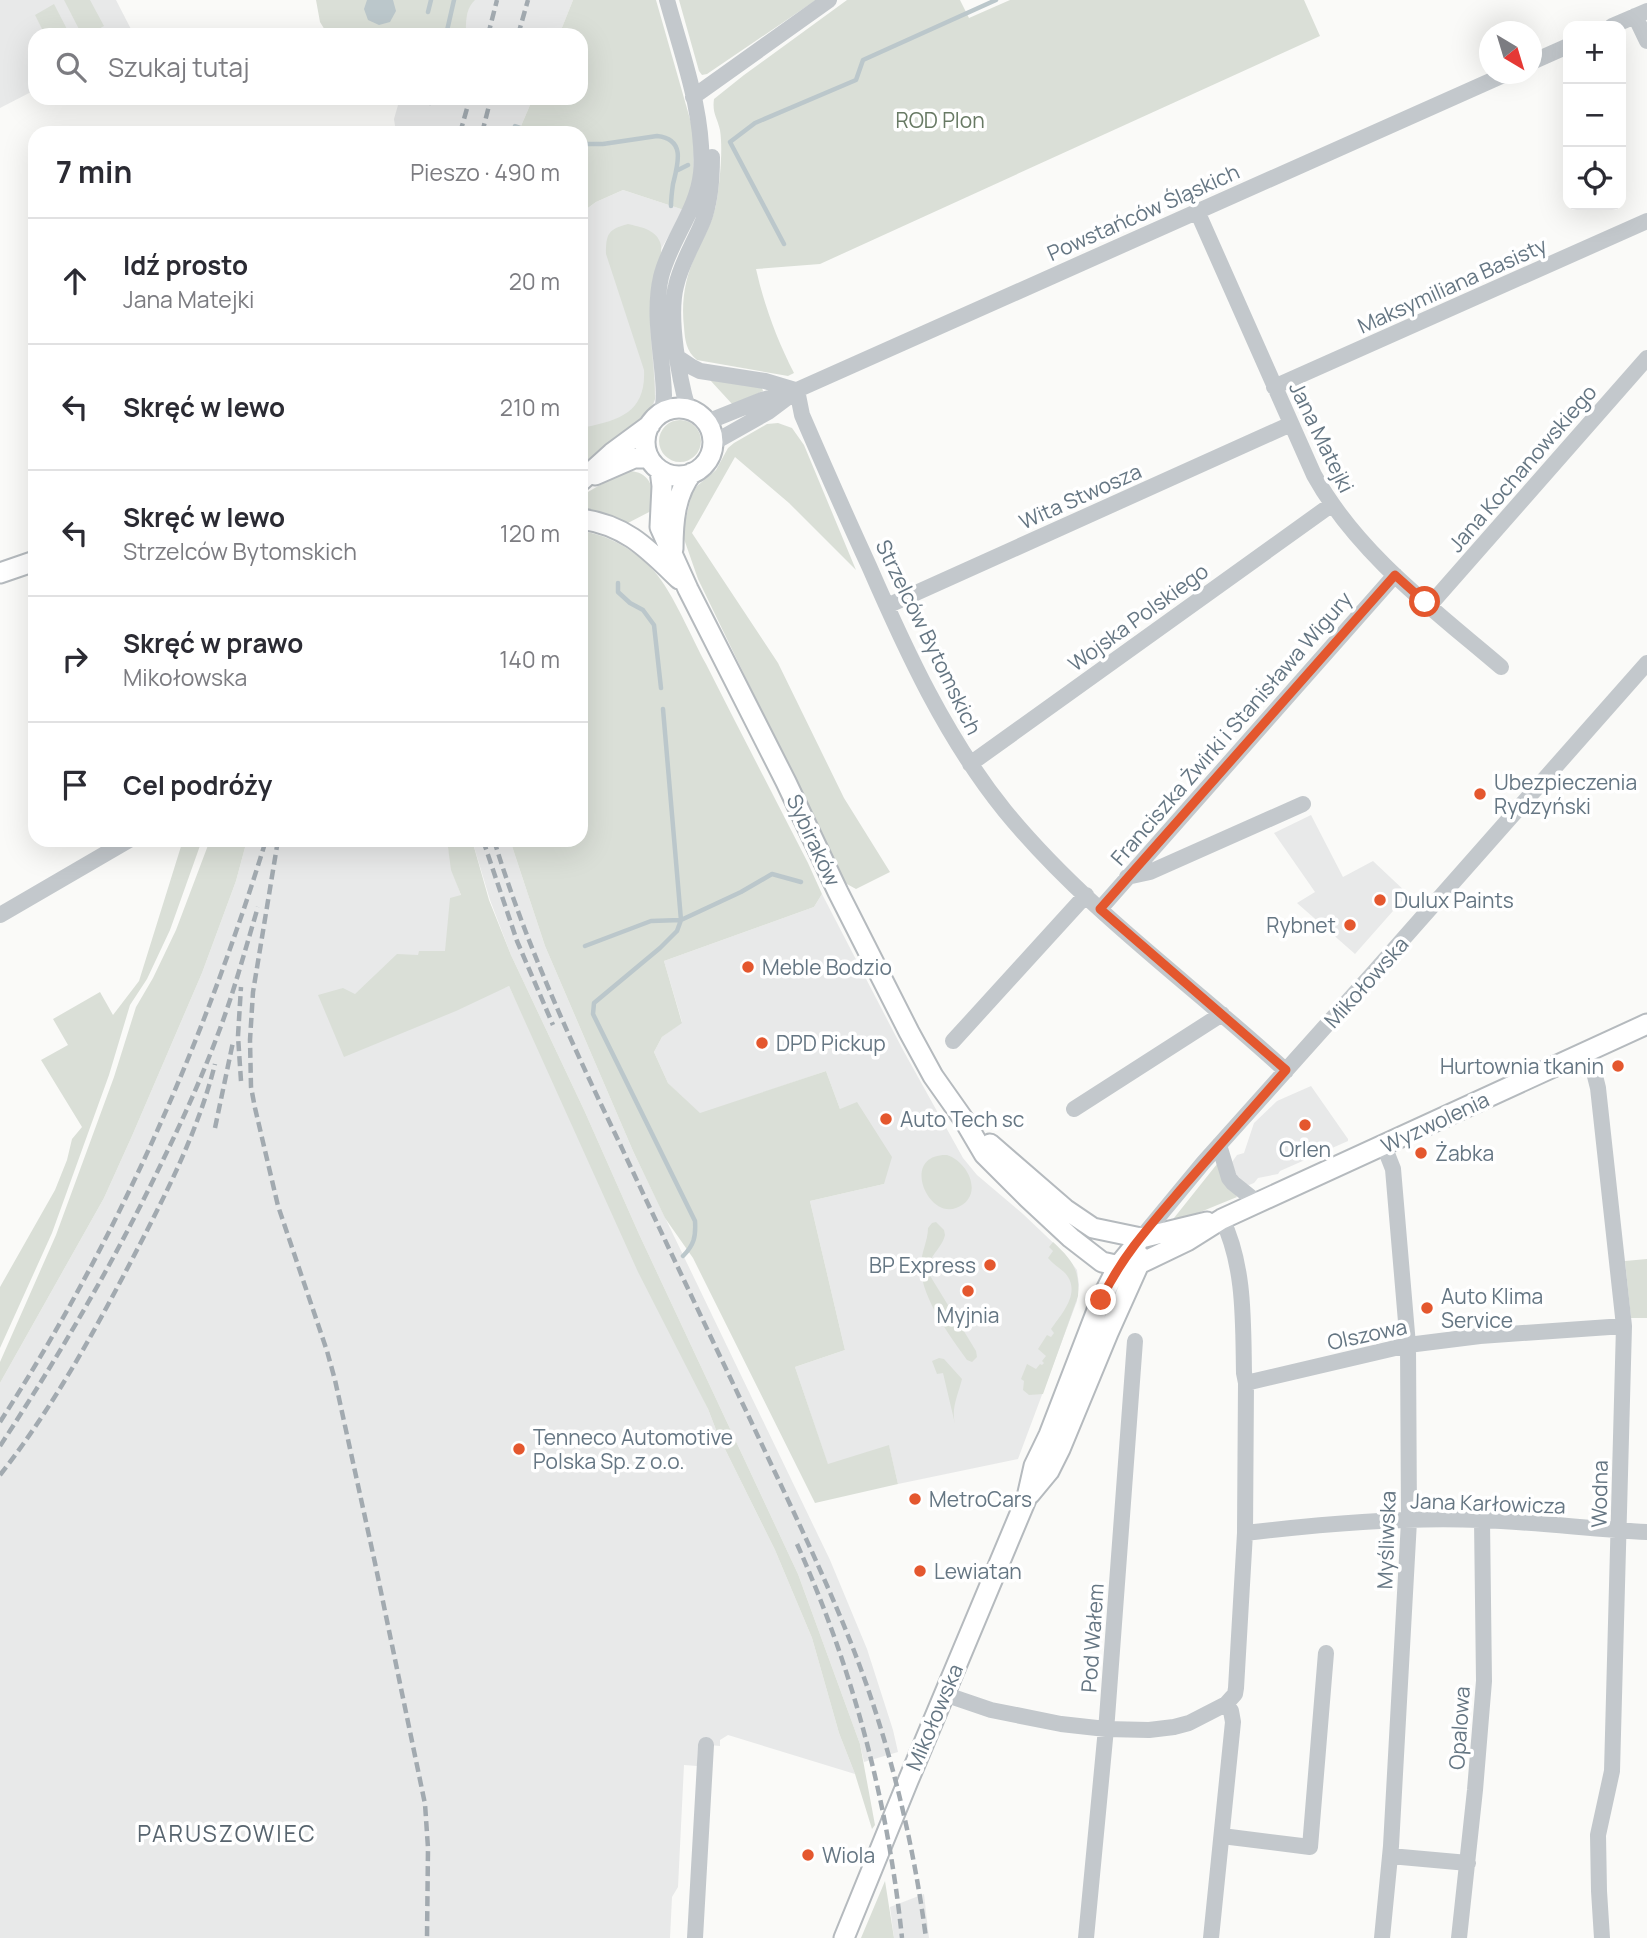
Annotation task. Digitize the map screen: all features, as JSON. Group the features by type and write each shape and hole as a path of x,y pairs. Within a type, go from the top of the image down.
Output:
{"main road":[{"path":"588,475 655,420 676,408 688,409 698,414 707,422 712,434 711,454 705,464 692,473 676,475 655,464 634,458 588,478"},
{"path":"655,420 645,442 655,464"},
{"name":"Sybiraków","path":"655,464 662,485 660,527 688,589 786,782 832,881 933,1076 984,1154 1090,1254 1102,1262 1118,1266"},
{"name":"Sybiraków","path":"673,555 675,518 683,485 692,473"},
{"path":"588,520 605,524 635,539 652,552 688,589"},
{"path":"0,573 28,563"},
{"name":"Wyzwolenia","path":"1118,1266 1139,1264 1187,1241 1222,1219 1647,1024"},
{"name":"Sybiraków","path":"964,1120 1081,1221 1093,1228 1141,1237"},
{"name":"Wyzwolenia","path":"1141,1237 1222,1219"},
{"name":"Mikołowska","path":"1027,1497 1055,1460 1139,1264 1141,1237"},
{"name":"Mikołowska","path":"844,1938 1027,1497 1034,1466 1101,1300 1118,1266 1141,1237"}],"street":[{"path":"655,420 663,406 664,395 659,292 668,256 693,206 699,186 701,151 694,101 667,0"},
{"path":"694,101 829,0"},
{"path":"1624,21 1641,14 1647,41"},
{"path":"1542,57 1563,48"},
{"name":"Powstańców Śląskich","path":"707,422 762,400 797,390 1483,84"},
{"path":"688,409 677,356 675,290 704,218 712,156 707,129 694,101"},
{"name":"Jana Matejki","path":"1197,211 1314,475 1331,505 1395,575 1501,667"},
{"name":"Maksymiliana Basisty","path":"1274,387 1647,221"},
{"path":"677,356 700,371 765,381 797,390"},
{"name":"Jana Kochanowskiego","path":"1429,606 1647,358"},
{"name":"Powstańców Śląskich","path":"713,443 768,412 797,390"},
{"name":"Strzelców Bytomskich","path":"797,390 802,415 887,606 932,699 970,764 1021,829 1100,909 1286,1070"},
{"name":"Wita Stwosza","path":"887,606 1291,424"},
{"name":"Wojska Polskiego","path":"970,764 1331,505"},
{"name":"Franciszka Żwirki i Stanisława Wigury","path":"1100,909 1395,575"},
{"name":"Mikołowska","path":"1141,1237 1219,1144 1647,663"},
{"path":"1127,877 1150,872 1303,804"},
{"path":"0,915 117,847"},
{"path":"953,1041 1086,895"},
{"path":"1074,1109 1222,1014"},
{"name":"Wodna","path":"1586,1053 1598,1088 1625,1326 1612,1771 1598,1835 1602,1938"},
{"path":"1219,1144 1229,1178 1258,1203"},
{"name":"Myśliwska","path":"1382,1938 1390,1856 1409,1521 1408,1345 1393,1170 1384,1146"},
{"path":"944,1694 991,1710 1061,1724 1149,1730 1189,1723 1226,1704 1235,1694 1245,1533 1246,1382 1240,1284 1233,1245 1222,1219"},
{"name":"Olszowa","path":"1246,1382 1408,1345 1480,1336 1625,1326"},
{"name":"Pod Wałem","path":"1086,1938 1106,1729 1135,1340"},
{"name":"Jana Karłowicza","path":"1245,1533 1352,1522 1482,1520 1647,1532"},
{"name":"Opalowa","path":"1459,1938 1484,1681 1482,1520"},
{"path":"1222,1836 1310,1847 1326,1653"},
{"path":"1211,1938 1233,1722 1231,1711 1226,1704"},
{"path":"695,1938 706,1745"},
{"path":"1390,1856 1468,1863"}],"shaded area":[{"path":"0,0 116,0 130,28 28,28 28,94 0,108"},
{"path":"367,0 393,0 396,11 390,22 379,25 368,20 364,9"},
{"path":"427,0 573,0 562,28 419,28"},
{"path":"398,105 530,105 521,126 395,126"},
{"path":"623,190 684,210 661,249 652,284 650,311 656,396 653,407 639,423 588,460 588,208"},
{"path":"1311,815 1343,877 1373,861 1408,894 1355,954 1297,903 1315,892 1274,833"},
{"name":"Tenneco Automotive Polska Sp. z o.o.","path":"245,847 448,847 452,870 495,991 509,986 718,1435 775,1550 812,1638 839,1733 855,1774 728,1735 720,1740 720,1746 698,1744 697,1766 684,1765 678,1887 672,1897 670,1938 0,1938 0,1383 104,1198 202,973 236,881"},
{"path":"474,847 512,847 545,946 633,1151 830,1560 867,1649 898,1752 864,1762 860,1744 798,1574 511,955"},
{"path":"822,894 963,1158 977,1175 1064,1253 1077,1270 1077,1301 1018,1459 898,1484 889,1446 828,1465 795,1367 845,1350 810,1201 884,1184 840,1109 826,1071 700,1114 668,1083 654,1052 662,1037 682,1022 664,961 814,907"},
{"path":"1311,1086 1348,1141 1278,1174 1258,1178 1249,1185 1238,1181 1232,1162 1237,1155 1244,1153 1254,1123 1277,1101"},
{"path":"924,1894 929,1938 894,1938 890,1907"}],"green space":[{"path":"64,0 90,0 104,26 78,28"},
{"path":"316,0 475,0 468,12 466,28 324,28"},
{"path":"573,0 656,0 694,133 693,188 684,210 623,190 588,208 588,126 521,126 530,105 588,105 588,28 562,28"},
{"path":"679,0 816,0 702,75"},
{"name":"ROD Plon","path":"847,0 960,0 969,18 1010,0 1304,0 1320,36 820,264 756,269 772,322 794,373 788,376 697,360 690,353 686,341 684,299 689,272 716,207 721,146 714,99"},
{"path":"54,4 66,28 42,28 35,15"},
{"path":"628,224 642,228 651,231 660,242 660,257 650,298 655,399 634,428 588,460 588,426 610,421 629,411 641,395 644,384 644,370 606,254 610,233"},
{"path":"710,380 762,388 763,391 733,405"},
{"path":"680,420 695,426 701,441 695,456 680,462 665,456 659,441 665,426"},
{"path":"778,423 792,428 804,445 856,570 789,503 735,457 692,533 778,663 844,798 890,872 856,889 845,883 698,579 684,539 684,526 692,493 697,486 716,470 728,448 734,443 767,424"},
{"path":"637,472 647,479 652,490 653,510 626,524 588,514 588,492 619,474"},
{"path":"588,533 602,536 630,550 647,563 661,580 682,616 822,894 814,907 664,961 682,1023 662,1037 654,1052 668,1083 700,1113 826,1071 840,1109 857,1102 892,1157 884,1184 810,1201 845,1350 795,1367 828,1464 889,1445 898,1484 815,1503 693,1258 665,1218 633,1151 545,946 512,847 588,847"},
{"path":"181,847 200,847 170,930 147,979 130,1005 109,1075 52,1233 0,1348 0,1287 55,1190 72,1139 82,1127 41,1060 68,1045 53,1019 100,992 113,1015 139,981"},
{"path":"207,847 245,847 236,881 202,973 104,1198 0,1383 0,1362 56,1235 114,1077 136,1007 176,930"},
{"path":"448,847 474,847 489,900 511,955 798,1574 860,1744 875,1825 872,1829 839,1733 812,1638 775,1550 718,1435 708,1409 638,1272 509,986 344,1057 318,995 343,988 355,994 397,954 418,955 419,951 445,951 450,898 461,895 451,870"},
{"path":"947,1155 962,1165 971,1180 972,1188 965,1203 956,1208 945,1209 928,1196 922,1174 924,1164 933,1157"},
{"path":"1217,1164 1237,1197 1171,1224 1170,1223"},
{"path":"936,1222 945,1235 930,1262 929,1274 976,1351 977,1357 972,1362 967,1360 945,1328 925,1290 921,1261 928,1228"},
{"path":"1053,1242 1065,1254 1076,1272 1078,1296 1043,1394 1029,1395 1023,1390 1024,1381 1021,1379 1027,1364 1036,1369 1044,1363 1042,1361 1046,1356 1038,1349 1047,1335 1051,1337 1054,1333 1051,1329 1071,1295 1070,1280 1048,1258 1053,1251 1049,1247"},
{"path":"1647,1259 1647,1318 1631,1318 1625,1261"},
{"path":"944,1359 962,1379 954,1407 955,1424 943,1373 937,1374 932,1361"},
{"path":"885,1881 894,1938 861,1938"}],"waterway":[{"path":"428,12 431,0"},
{"path":"448,28 454,0"},
{"path":"784,244 730,142 755,123 856,80 863,60 996,0"},
{"path":"588,144 657,136 672,142 676,147 678,161 671,206"},
{"path":"678,170 688,165"},
{"path":"618,583 618,592 643,610 654,625 661,688"},
{"path":"663,709 681,920 677,931 660,948 594,1003 593,1014 695,1221 694,1240 683,1256"},
{"path":"585,946 651,921 681,920 772,874 801,882"}],"railway":[{"path":"490,28 497,0"},
{"path":"520,28 528,0"},
{"path":"462,126 468,105"},
{"path":"484,126 489,105"},
{"path":"0,1422 82,1284 153,1140 214,992 264,847"},
{"path":"277,847 253,992 251,1087 278,1206 335,1380 425,1804 428,1848 427,1938"},
{"path":"485,847 517,941 553,1025"},
{"path":"496,847 520,918 567,1031 793,1512 850,1640 893,1770 909,1837 926,1938"},
{"path":"0,1446 86,1306 126,1234 170,1145 218,1034 258,907"},
{"path":"241,987 238,1036 241,1081"},
{"path":"215,1128 233,1042"},
{"path":"0,1475 57,1393 124,1276 182,1157 201,1111 215,1064"},
{"path":"797,1544 835,1639 865,1737 888,1837 902,1938"}],"place":[{"name":"Ubezpieczenia Rydzyński","path":"1480,794"},
{"name":"Dulux Paints","path":"1380,900"},
{"name":"Rybnet","path":"1350,925"},
{"name":"Meble Bodzio","path":"748,967"},
{"name":"DPD Pickup","path":"762,1043"},
{"name":"Hurtownia tkanin","path":"1618,1066"},
{"name":"Auto Tech sc","path":"886,1119"},
{"name":"Orlen","path":"1305,1125"},
{"name":"Żabka","path":"1421,1153"},
{"name":"BP Express","path":"990,1265"},
{"name":"Myjnia","path":"968,1291"},
{"name":"Auto Klima Service","path":"1427,1308"},
{"name":"Tenneco Automotive Polska Sp. z o.o.","path":"519,1449"},
{"name":"MetroCars","path":"915,1499"},
{"name":"Lewiatan","path":"920,1571"},
{"name":"Wiola","path":"808,1855"}],"district":[{"name":"PARUSZOWIEC","path":"227,1833"}],"route":[{"path":"1101,1300 1118,1266 1147,1229 1286,1070 1100,909 1395,575 1425,602"}]}
